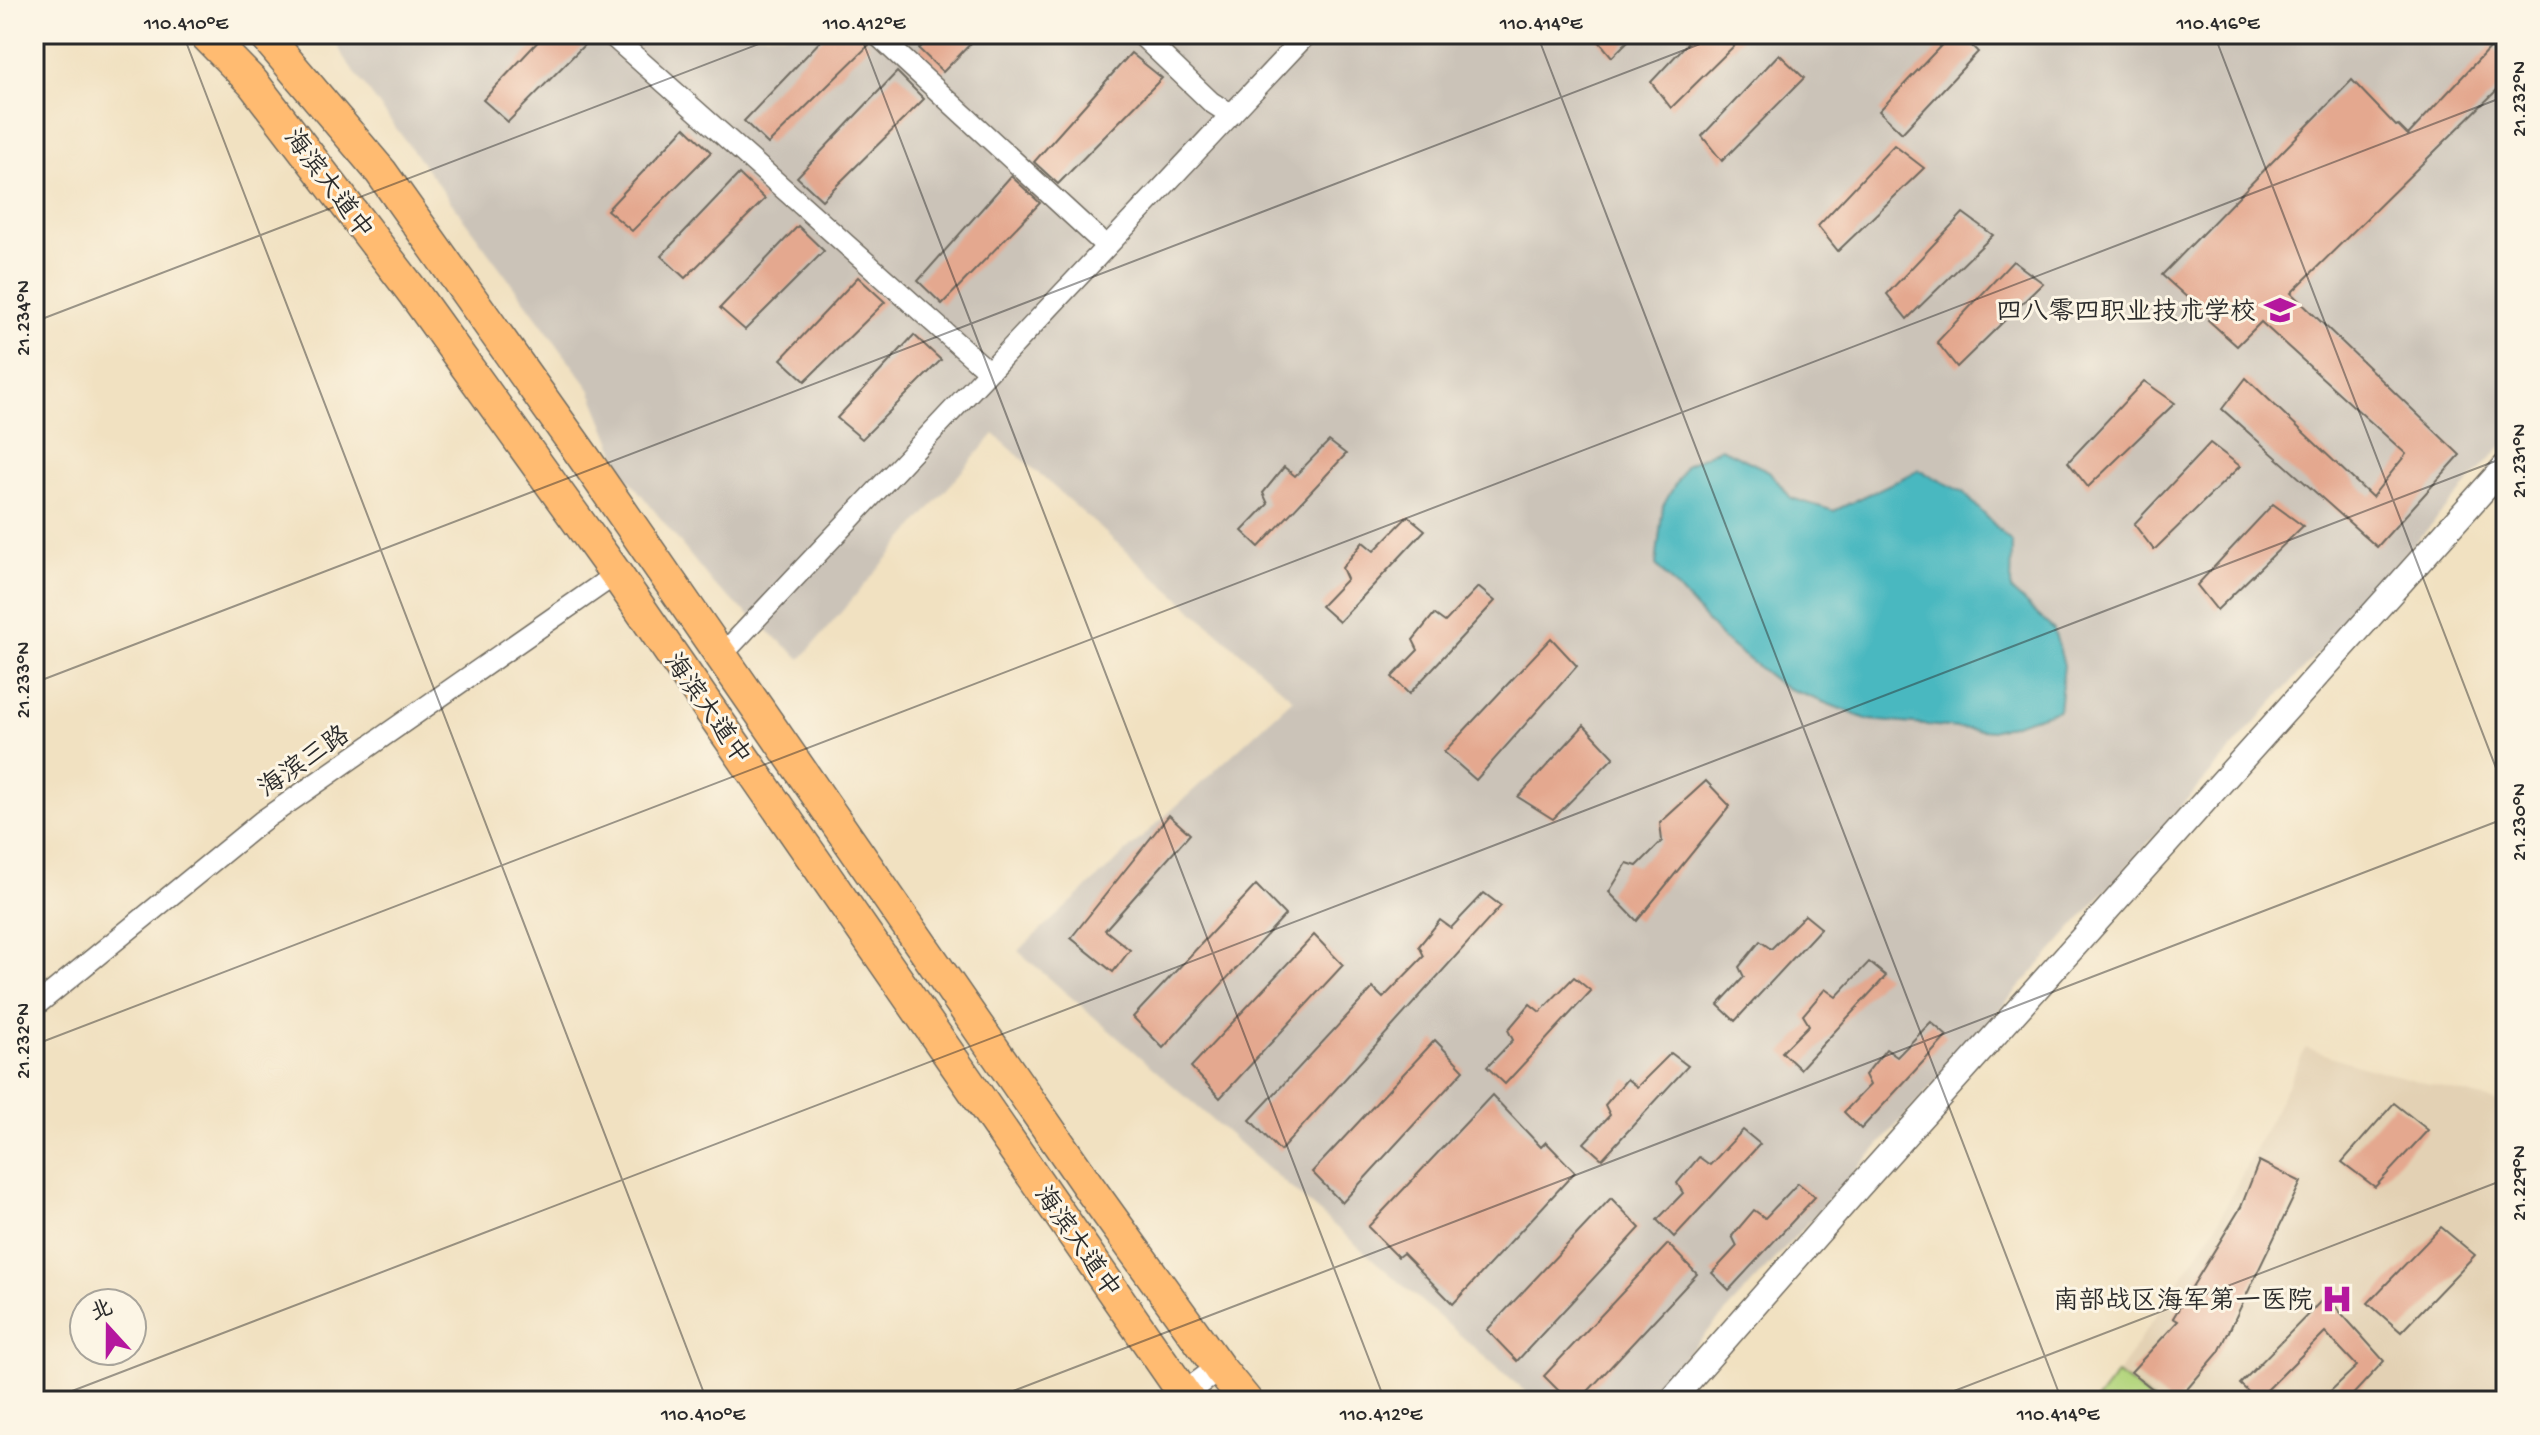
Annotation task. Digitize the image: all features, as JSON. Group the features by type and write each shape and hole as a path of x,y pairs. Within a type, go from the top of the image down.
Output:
{"main road":[{"name":"海滨大道中","path":"264,34 381,172 585,459 1229,1389"},
{"name":"海滨大道中","path":"206,37 253,83 413,292 616,574 1183,1399"}],"street":[{"path":"610,34 988,371"},
{"path":"876,34 1106,246"},
{"path":"1140,34 1211,102 1231,115"},
{"path":"721,656 1307,34"},
{"path":"1671,1401 2506,465"},
{"name":"海滨三路","path":"34,1007 262,821 616,574"},
{"path":"1183,1399 1229,1389"}],"shaded area":[{"path":"332,34 2506,34 2506,441 1871,1154 1644,1401 1536,1401 1018,951 1293,699 994,434 801,659 714,585 624,473 590,389 344,58"},
{"name":"南部战区海军第一医院","path":"2306,1048 2361,1066 2506,1104 2506,1401 2096,1401 2217,1224"}],"green space":[{"path":"2117,1374 2152,1400 2154,1401 2096,1401"}],"water":[{"path":"1721,448 1769,471 1791,498 1834,511 1919,470 1963,492 2012,543 2011,590 2054,630 2064,665 2059,710 1992,731 1869,720 1782,686 1723,639 1656,565 1663,506 1686,465"}],"building":[{"path":"545,34 578,34 587,42 508,122 483,100"},
{"path":"827,34 860,34 869,45 768,144 744,121"},
{"path":"932,34 980,34 943,72 919,49"},
{"path":"1593,34 1635,34 1612,57"},
{"path":"1696,34 1746,34 1671,108 1651,82"},
{"path":"1952,34 1960,34 1978,52 1902,133 1879,111"},
{"path":"2491,46 2506,59 2506,81 2291,293 2460,455 2377,547 2222,409 2246,378 2372,497 2406,454 2261,322 2237,346 2162,275 2352,80 2408,135"},
{"path":"1131,53 1162,78 1058,184 1034,162"},
{"path":"1779,54 1804,78 1722,161 1702,136"},
{"path":"897,72 924,99 822,200 797,177"},
{"path":"685,127 711,152 632,231 607,210"},
{"path":"1894,145 1924,168 1838,251 1818,226"},
{"path":"739,174 765,199 685,278 661,256"},
{"path":"1011,176 1040,203 942,304 918,281"},
{"path":"1963,213 1993,235 1907,319 1887,294"},
{"path":"798,226 824,251 745,330 720,308"},
{"path":"2013,261 2043,283 1957,367 1937,342"},
{"path":"858,277 885,302 805,381 781,359"},
{"path":"914,335 941,360 862,439 837,418"},
{"path":"2144,381 2175,403 2088,487 2068,462"},
{"path":"1329,441 1346,454 1259,547 1242,531 1268,504 1263,493 1284,467 1295,476"},
{"path":"2210,443 2240,466 2154,550 2134,524"},
{"path":"2273,504 2303,526 2217,610 2197,585"},
{"path":"1408,516 1425,530 1339,622 1321,606 1347,579 1342,568 1363,542 1374,551"},
{"path":"1478,587 1495,601 1409,694 1392,677 1418,650 1413,640 1434,614 1445,622"},
{"path":"1551,638 1577,666 1476,780 1444,752"},
{"path":"1584,725 1614,757 1553,819 1518,797"},
{"path":"1706,781 1730,806 1637,921 1609,892 1627,863 1637,866 1662,841 1660,823"},
{"path":"1169,815 1190,834 1105,930 1130,950 1113,972 1071,938"},
{"path":"1256,885 1285,915 1163,1048 1133,1017"},
{"path":"1484,893 1501,906 1280,1151 1250,1120 1373,988 1383,998 1424,956 1419,946 1440,920 1451,928"},
{"path":"1805,915 1821,928 1735,1021 1718,1005 1744,977 1739,967 1760,941 1771,949"},
{"path":"1314,935 1343,965 1220,1098 1191,1067"},
{"path":"1869,962 1886,976 1800,1069 1782,1052 1809,1025 1803,1015 1825,989 1836,997"},
{"path":"1574,977 1591,991 1505,1084 1487,1067 1513,1040 1508,1030 1530,1004 1540,1012"},
{"path":"1931,1022 1947,1036 1861,1129 1844,1112 1870,1085 1865,1075 1886,1049 1897,1057"},
{"path":"1435,1040 1464,1070 1342,1203 1312,1172"},
{"path":"1671,1053 1688,1066 1602,1159 1584,1143 1610,1115 1605,1105 1627,1079 1637,1087"},
{"path":"1492,1095 1541,1147 1546,1142 1575,1172 1453,1304 1403,1253 1398,1257 1368,1227"},
{"path":"2394,1103 2428,1130 2375,1187 2342,1162"},
{"path":"1743,1130 1760,1144 1674,1237 1657,1220 1683,1193 1677,1183 1699,1157 1710,1165"},
{"path":"2259,1161 2301,1182 2219,1352 2177,1401 2168,1401 2131,1372 2178,1321 2173,1318 2241,1207"},
{"path":"1798,1183 1815,1197 1729,1290 1712,1273 1737,1246 1732,1236 1754,1210 1765,1218"},
{"path":"1611,1198 1640,1228 1517,1361 1487,1330"},
{"path":"2441,1227 2475,1255 2401,1332 2368,1303"},
{"path":"1668,1244 1697,1274 1579,1401 1569,1401 1544,1376"},
{"path":"2326,1296 2384,1361 2347,1401 2320,1401 2357,1366 2325,1332 2257,1400 2240,1384"}],"place":[{"name":"四八零四职业技术学校","path":"2280,310"},
{"name":"南部战区海军第一医院","path":"2337,1299"}]}
